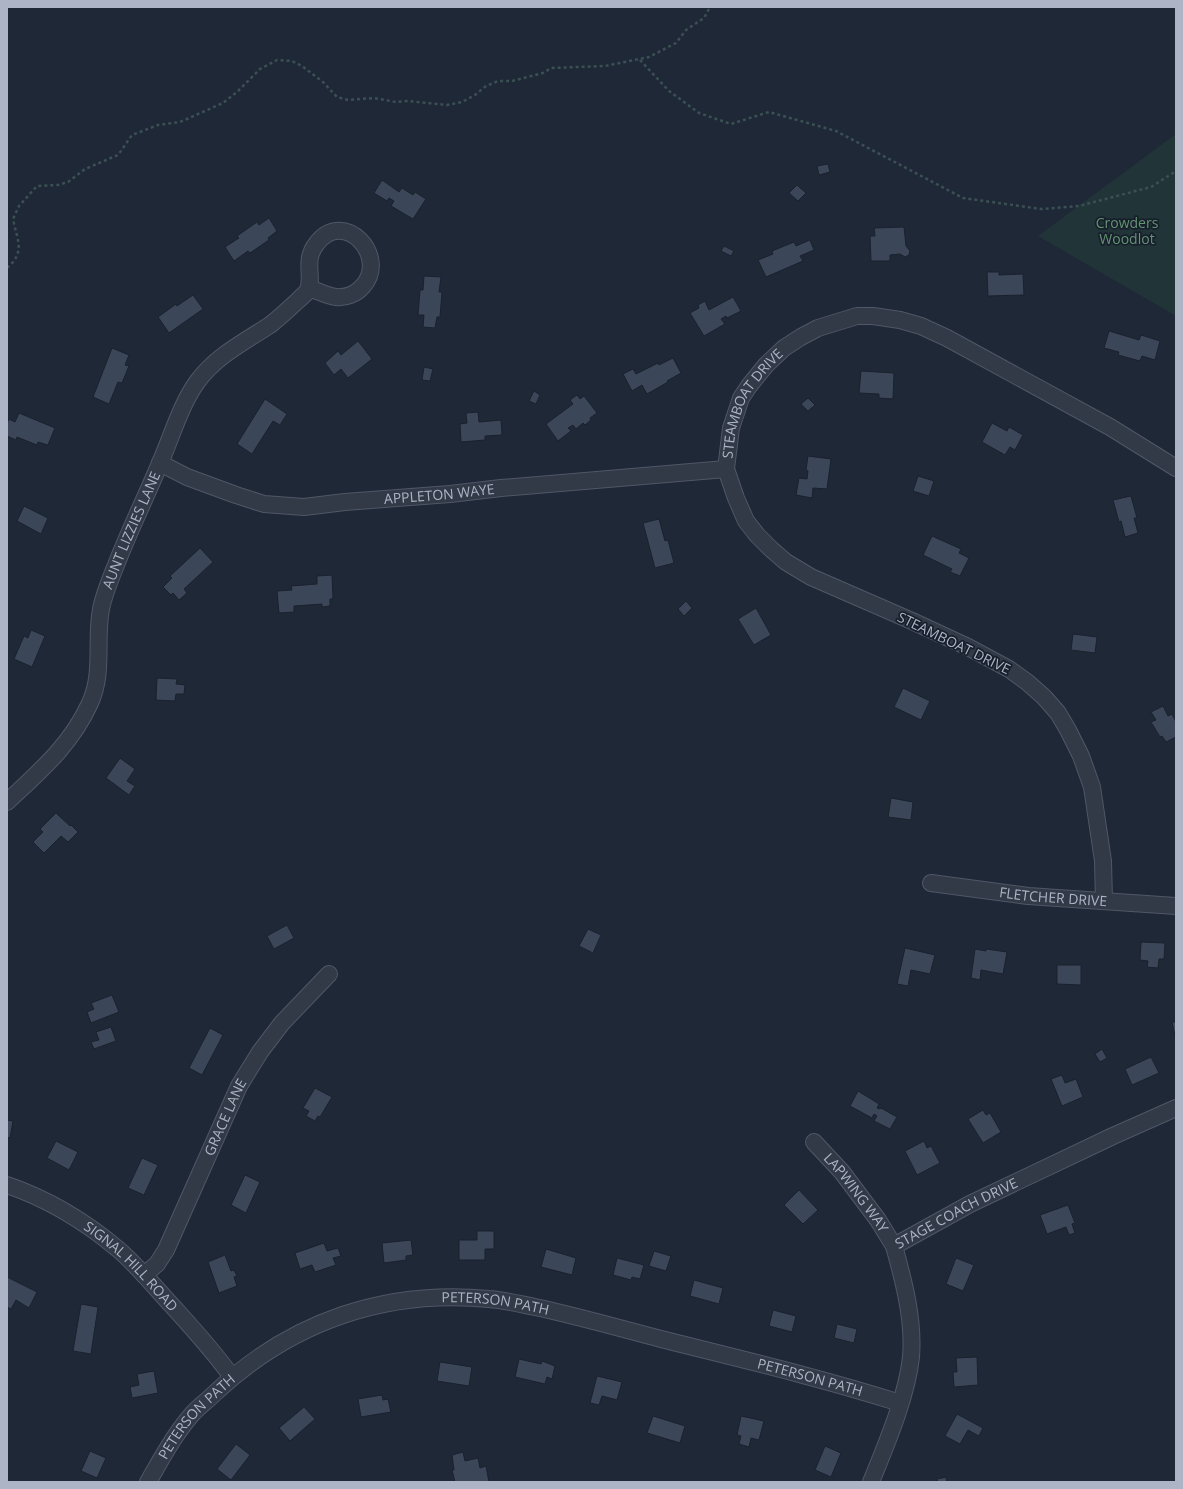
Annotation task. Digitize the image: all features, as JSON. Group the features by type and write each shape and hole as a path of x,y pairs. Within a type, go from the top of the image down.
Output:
{"street":[{"path":"339,230 350,232 363,243 368,250 370,258 370,276 359,291 350,295 334,297 309,288 308,264 310,253 317,242 328,233 339,230"},
{"name":"AUNT LIZZIES LANE","path":"7,802 63,747 76,731 91,701 98,677 99,621 105,594 122,550 189,396 197,382 222,356 271,324 307,292 309,288"},
{"name":"STEAMBOAT DRIVE","path":"1104,901 1103,861 1092,787 1082,756 1058,713 1044,697 1027,682 1009,670 968,647 811,577 786,562 771,549 746,521 726,469 731,428 741,398 753,380 784,348 818,328 857,316 873,316 900,320 921,326 947,338 1110,428 1176,468"},
{"name":"APPLETON WAYE","path":"160,463 187,477 236,496 264,504 304,507 345,502 726,469"},
{"name":"FLETCHER DRIVE","path":"931,883 1028,896 1176,906"},
{"name":"GRACE LANE","path":"144,1275 157,1264 166,1250 239,1086 249,1068 282,1023 329,974"},
{"name":"STAGE COACH DRIVE","path":"871,1482 900,1403 911,1358 911,1330 908,1301 894,1246 970,1204 1113,1136 1176,1108"},
{"name":"LAPWING WAY","path":"814,1142 842,1172 878,1220 894,1246"},
{"name":"SIGNAL HILL ROAD","path":"7,1185 30,1194 70,1214 97,1232 120,1251 144,1275 220,1359 232,1377"},
{"name":"PETERSON PATH","path":"148,1482 170,1444 195,1412 232,1377 283,1341 326,1321 363,1308 398,1301 428,1298 490,1299 566,1314 840,1384 900,1403"}],"path":[{"path":"7,268 16,261 20,249 12,219 19,206 37,186 58,185 68,182 85,169 118,155 132,135 158,126 180,122 223,103 233,96 260,69 277,60 292,60 323,82 337,97 348,100 374,98 396,102 408,101 447,105 462,102 498,80 512,81 543,73 551,68 606,66 649,57 676,43 686,30 704,18 710,7"},
{"path":"640,60 669,91 698,113 731,124 768,112 836,131 963,198 1041,209 1079,206 1151,187 1176,171"}],"green space":[{"name":"Crowders Woodlot","path":"1176,134 1176,316 1038,236"}],"building":[{"path":"828,164 830,172 819,175 817,166"},
{"path":"382,180 399,192 402,188 413,195 415,192 426,199 413,219 391,206 394,201 389,198 387,201 374,193"},
{"path":"797,185 806,193 798,201 789,193"},
{"path":"269,218 277,231 268,238 269,240 250,253 248,251 234,261 225,247 239,238 237,236 257,222 259,225"},
{"path":"904,227 906,246 910,251 909,255 905,257 900,254 890,255 890,261 871,261 870,236 875,236 874,228"},
{"path":"810,240 814,250 800,256 803,261 766,277 758,260 773,254 772,251 794,242 796,246"},
{"path":"724,246 734,251 731,256 721,251"},
{"path":"987,272 999,272 999,275 1023,274 1024,295 988,296"},
{"path":"424,276 441,277 439,292 442,292 440,317 437,317 435,328 423,327 424,315 418,315 420,290 423,290"},
{"path":"193,295 203,309 169,333 158,317 176,304 177,306"},
{"path":"733,297 741,311 727,318 726,316 721,319 725,324 704,336 690,313 699,308 698,305 705,301 709,310"},
{"path":"1109,331 1139,340 1141,335 1160,341 1155,360 1142,356 1140,361 1118,355 1119,352 1104,348"},
{"path":"358,341 372,359 348,378 341,369 334,375 325,363 338,351 341,355"},
{"path":"112,348 129,355 125,365 129,366 122,383 118,382 109,404 93,397"},
{"path":"673,358 681,373 647,394 642,385 632,391 623,374 633,369 636,374 658,363 659,365"},
{"path":"424,367 433,369 430,381 422,380"},
{"path":"861,371 894,373 893,399 879,398 879,394 859,393"},
{"path":"534,391 540,395 536,404 529,401"},
{"path":"577,395 580,399 584,396 597,413 590,418 591,420 585,425 583,423 576,429 573,425 568,428 571,431 558,441 546,424 573,404 570,400"},
{"path":"808,398 815,405 808,411 801,404"},
{"path":"265,399 287,414 280,425 273,421 252,454 237,444"},
{"path":"478,412 479,422 501,420 502,435 485,436 485,440 461,442 460,424 467,423 466,413"},
{"path":"19,413 55,428 48,445 38,442 37,445 17,437 16,440 7,436 7,423 9,419 15,422"},
{"path":"992,423 1007,431 1009,427 1023,435 1015,450 1010,447 1005,455 982,442"},
{"path":"808,456 831,459 827,489 813,488 812,498 796,495 799,478 807,479 808,471 806,470"},
{"path":"918,476 934,481 929,496 913,491"},
{"path":"1131,496 1137,518 1134,518 1138,533 1125,537 1113,500"},
{"path":"24,506 48,518 41,534 17,521"},
{"path":"659,519 665,541 668,540 674,563 655,568 643,523"},
{"path":"932,536 961,549 959,553 969,558 960,576 950,572 952,569 923,555"},
{"path":"200,548 213,562 184,589 187,593 179,600 173,593 171,595 163,587 172,578 170,576"},
{"path":"332,575 333,599 330,599 330,606 322,607 322,604 294,606 294,612 279,613 277,591 292,590 291,586 317,584 317,576"},
{"path":"686,601 692,608 684,616 678,609"},
{"path":"756,608 771,635 754,645 738,619"},
{"path":"31,630 45,636 32,667 14,659 24,636 28,638"},
{"path":"1073,634 1097,637 1095,653 1071,650"},
{"path":"157,678 177,679 176,684 185,685 184,694 176,694 175,701 156,700"},
{"path":"903,688 930,701 921,720 894,707"},
{"path":"1163,706 1168,716 1172,714 1176,722 1176,737 1166,742 1162,736 1160,737 1151,722 1156,720 1151,712"},
{"path":"120,758 135,769 127,781 135,786 129,795 106,778"},
{"path":"891,798 913,802 911,820 888,817"},
{"path":"56,813 78,832 68,842 61,836 44,853 33,842 43,832 40,829"},
{"path":"287,925 294,938 274,949 267,936"},
{"path":"588,929 601,935 593,953 579,946"},
{"path":"1141,942 1165,943 1164,959 1159,959 1158,968 1147,967 1148,961 1140,960"},
{"path":"905,948 935,955 930,974 911,970 908,986 897,984"},
{"path":"975,949 1007,952 1003,974 981,970 980,980 971,978"},
{"path":"1057,965 1081,965 1081,985 1057,984"},
{"path":"112,995 119,1012 91,1023 87,1012 94,1009 91,1003"},
{"path":"1172,1022 1176,1022 1176,1040"},
{"path":"111,1027 116,1041 94,1049 91,1042 99,1040 96,1032"},
{"path":"210,1028 223,1035 202,1075 189,1068"},
{"path":"1102,1049 1107,1058 1100,1062 1095,1054"},
{"path":"1151,1057 1159,1073 1132,1085 1125,1069"},
{"path":"1062,1075 1065,1083 1076,1079 1083,1097 1062,1106 1051,1079"},
{"path":"315,1088 332,1097 320,1117 318,1116 315,1121 306,1116 309,1111 303,1108"},
{"path":"858,1091 879,1104 877,1108 881,1108 897,1117 890,1129 874,1121 877,1116 874,1114 872,1118 850,1106"},
{"path":"983,1110 986,1115 990,1113 1001,1132 983,1143 968,1119"},
{"path":"7,1120 13,1121 10,1138 7,1137"},
{"path":"56,1141 78,1152 69,1170 47,1158"},
{"path":"924,1141 927,1148 931,1146 940,1163 917,1175 905,1151"},
{"path":"142,1158 158,1165 144,1195 128,1188"},
{"path":"245,1175 260,1182 246,1213 231,1205"},
{"path":"799,1190 818,1210 803,1224 784,1205"},
{"path":"1068,1205 1075,1223 1072,1224 1075,1233 1069,1235 1066,1227 1047,1234 1040,1215"},
{"path":"477,1231 494,1231 494,1249 485,1249 485,1260 459,1260 459,1240 477,1240"},
{"path":"411,1240 413,1255 406,1256 406,1260 384,1263 382,1243"},
{"path":"324,1243 327,1251 338,1248 341,1256 333,1258 336,1265 315,1272 312,1265 300,1269 295,1253"},
{"path":"546,1249 576,1258 572,1275 541,1267"},
{"path":"654,1251 671,1256 666,1271 649,1266"},
{"path":"225,1255 231,1271 234,1270 237,1276 234,1277 237,1286 219,1293 208,1262"},
{"path":"617,1258 644,1265 640,1279 632,1277 631,1280 613,1275"},
{"path":"956,1258 974,1265 963,1291 946,1284"},
{"path":"7,1277 37,1292 29,1308 16,1300 11,1309 7,1307"},
{"path":"694,1280 723,1288 719,1304 690,1296"},
{"path":"81,1304 98,1307 91,1354 73,1351"},
{"path":"773,1310 796,1316 792,1332 769,1326"},
{"path":"837,1324 857,1329 854,1343 834,1338"},
{"path":"977,1357 978,1385 954,1387 953,1372 957,1372 956,1358"},
{"path":"519,1359 541,1364 542,1361 555,1366 552,1379 547,1377 545,1384 515,1377"},
{"path":"440,1362 472,1367 469,1386 437,1381"},
{"path":"154,1371 158,1393 132,1398 130,1387 139,1385 137,1374"},
{"path":"597,1376 622,1382 617,1400 602,1396 599,1405 590,1403"},
{"path":"382,1395 383,1400 388,1399 391,1412 361,1417 358,1399"},
{"path":"304,1407 315,1419 290,1441 279,1428"},
{"path":"957,1414 983,1428 979,1436 968,1430 960,1444 945,1436"},
{"path":"653,1416 685,1426 680,1443 647,1433"},
{"path":"741,1416 764,1421 759,1440 751,1438 749,1447 739,1444 741,1436 737,1435"},
{"path":"236,1444 250,1455 231,1480 217,1469"},
{"path":"825,1446 841,1453 831,1477 815,1470"},
{"path":"90,1451 106,1458 97,1478 81,1471"},
{"path":"463,1452 465,1461 478,1458 480,1468 486,1466 489,1482 455,1482 452,1470 454,1470 452,1455"},
{"path":"946,1477 947,1482 938,1482 937,1479"}]}
